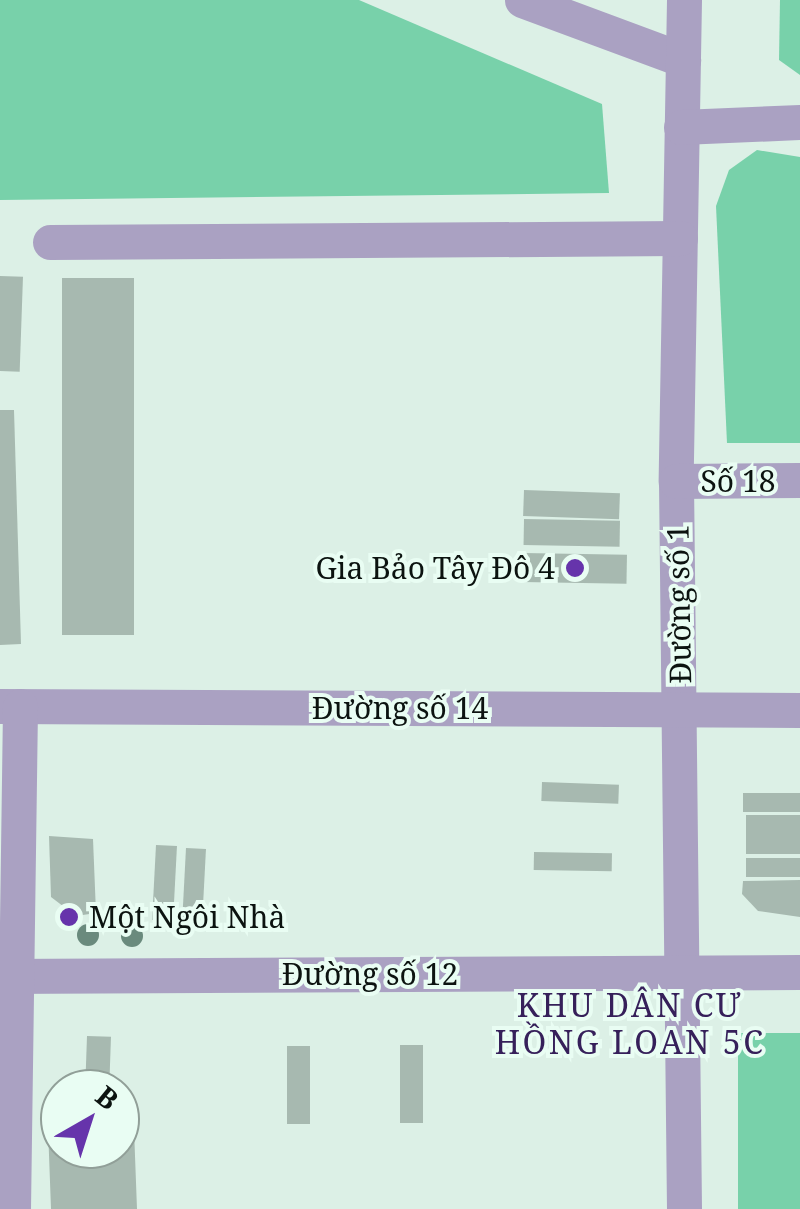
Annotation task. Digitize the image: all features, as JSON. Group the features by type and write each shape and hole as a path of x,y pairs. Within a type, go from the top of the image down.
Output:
{"street":[{"path":"522,0 683,60"},
{"name":"Đường số 1","path":"684,0 676,481 685,972 684,1209"},
{"path":"682,126 800,122"},
{"path":"50,242 680,238"},
{"name":"Số 18","path":"676,481 800,480"},
{"path":"10,706 7,976 13,1209"},
{"name":"Đường số 14","path":"10,706 800,710"},
{"name":"Đường số 12","path":"7,976 800,972"}],"green space":[{"path":"0,0 359,0 602,104 609,193 0,200"},
{"path":"780,0 800,0 800,75 779,60"},
{"path":"757,150 800,157 800,443 727,443 716,206 729,170"},
{"path":"738,1033 800,1033 800,1209 738,1209"}],"building":[{"path":"0,276 23,277 20,372 0,371"},
{"path":"62,278 134,278 134,635 62,635"},
{"path":"0,410 14,410 21,644 0,645"},
{"path":"524,490 620,493 619,519 523,516"},
{"path":"524,519 620,521 620,547 524,545"},
{"name":"Gia Bảo Tây Đô 4","path":"523,553 627,555 626,584 522,582"},
{"path":"542,782 619,785 618,804 541,801"},
{"path":"743,793 800,793 800,812 743,812"},
{"path":"746,815 800,815 800,854 746,854"},
{"path":"49,836 93,839 96,913 76,916 51,897"},
{"path":"156,845 177,846 173,921 152,920"},
{"path":"186,848 206,849 202,923 182,922"},
{"path":"534,852 612,853 612,871 534,870"},
{"path":"746,858 800,858 800,877 746,877"},
{"path":"800,880 800,917 758,911 742,894 743,881"},
{"path":"87,1036 111,1037 110,1069 86,1069"},
{"path":"400,1045 423,1045 423,1123 400,1123"},
{"path":"287,1046 310,1046 310,1124 287,1124"},
{"path":"50,1169 136,1169 137,1209 51,1209"}],"place":[{"name":"Gia Bảo Tây Đô 4","path":"575,568"},
{"name":"Một Ngôi Nhà","path":"69,917"}],"district":[{"name":"KHU DÂN CƯ HỒNG LOAN 5C","path":"630,1024"}]}
